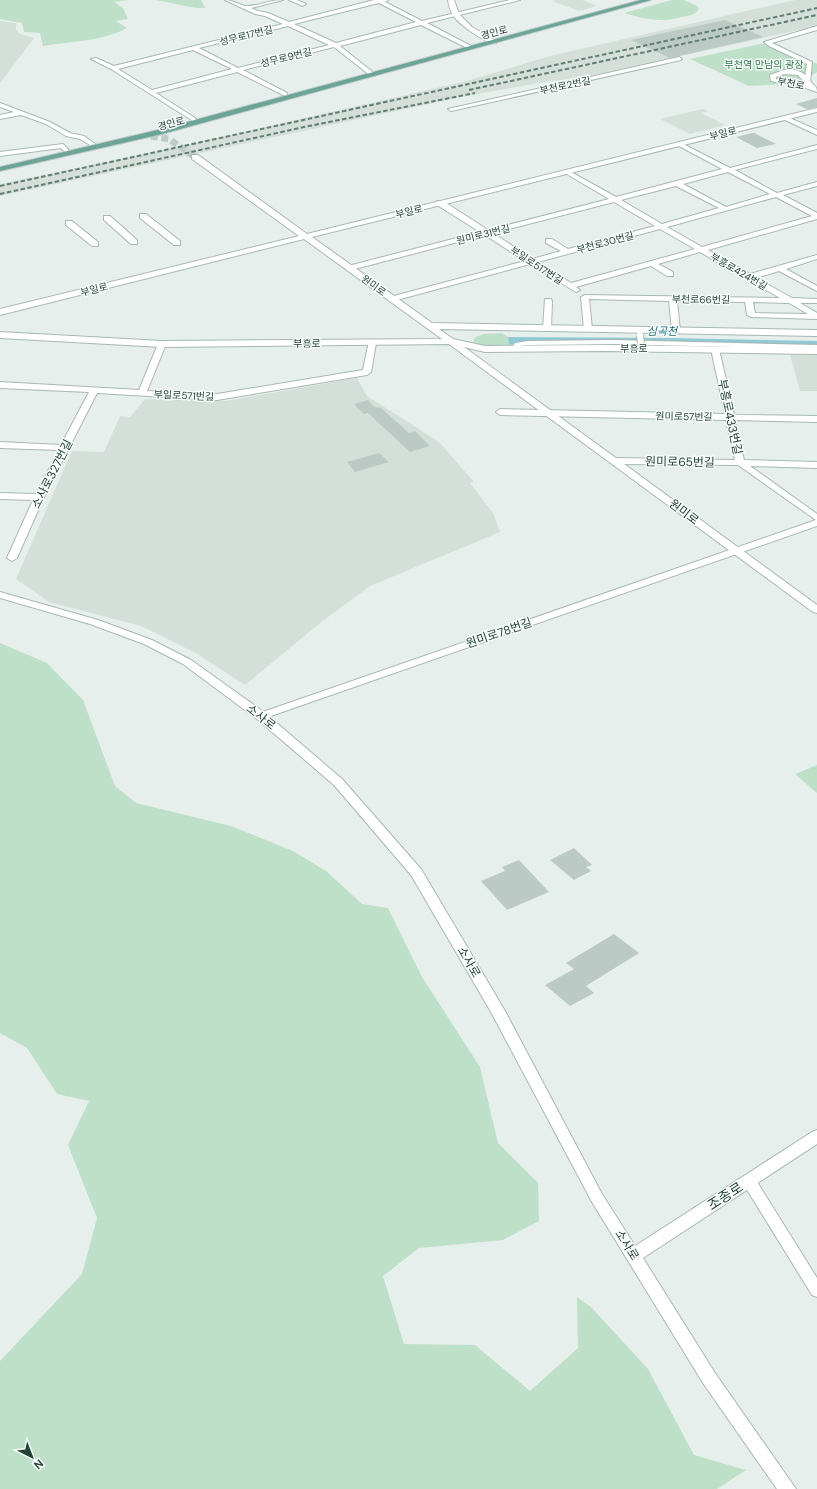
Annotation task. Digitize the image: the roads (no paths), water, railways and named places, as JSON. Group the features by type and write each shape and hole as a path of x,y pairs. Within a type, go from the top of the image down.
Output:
{"main road":[{"name":"경인로","path":"0,171 140,142 292,100 344,83 638,1 648,0"},
{"name":"경인로","path":"0,165 64,148 92,144 193,119 285,94 344,83"}],"street":[{"path":"228,0 257,13 266,14 334,45 352,56 373,75"},
{"path":"245,8 280,0"},
{"path":"292,0 303,4"},
{"path":"380,0 421,23 471,48"},
{"name":"성무로17번길","path":"113,68 380,0"},
{"path":"451,0 456,15 470,28 494,42"},
{"name":"성무로9번길","path":"151,92 517,0"},
{"path":"807,83 810,73 810,63 767,42 817,28"},
{"path":"194,48 285,94"},
{"path":"94,59 113,68 193,119"},
{"name":"부천로2번길","path":"451,109 678,59"},
{"path":"810,73 817,71"},
{"name":"부천로","path":"792,72 804,76 807,83 815,89 799,84 779,82 772,78 776,74 792,72"},
{"path":"172,130 344,83"},
{"path":"0,106 48,122 68,135 82,136 92,144"},
{"name":"부일로","path":"0,312 817,110"},
{"path":"0,117 21,113"},
{"path":"785,118 817,133"},
{"path":"0,171 150,136"},
{"path":"59,139 64,148"},
{"path":"679,144 817,217"},
{"name":"원미로31번길","path":"351,268 817,147"},
{"name":"경인로","path":"0,154 64,148"},
{"name":"원미로","path":"195,157 452,341 817,610"},
{"name":"부흥로424번길","path":"567,172 817,316"},
{"path":"678,184 724,210"},
{"name":"부천로30번길","path":"393,299 817,184"},
{"name":"부일로517번길","path":"440,203 585,296"},
{"path":"143,216 177,243"},
{"path":"570,286 817,217"},
{"path":"107,218 134,242"},
{"path":"69,222 95,244"},
{"path":"549,241 568,252"},
{"path":"750,277 817,257"},
{"path":"808,260 817,264"},
{"path":"652,263 670,274"},
{"path":"780,268 817,289"},
{"path":"585,296 588,329"},
{"name":"부천로66번길","path":"585,296 817,301"},
{"path":"673,298 676,331"},
{"path":"749,300 751,315 817,316"},
{"path":"547,329 548,301"},
{"name":"부흥로","path":"431,326 588,329 640,332 676,331 817,333"},
{"name":"부흥로","path":"0,335 162,344 372,343 452,341 509,328"},
{"path":"640,332 642,346"},
{"name":"부흥로","path":"452,341 485,349 642,346 817,351"},
{"path":"516,347 517,344 528,343 607,342 817,347"},
{"name":"부일로571번길","path":"0,385 217,397 367,372 372,343"},
{"path":"142,392 162,344"},
{"name":"부흥로433번길","path":"715,349 740,463 817,518"},
{"name":"소사로327번길","path":"12,558 39,497 94,391"},
{"path":"500,412 552,414"},
{"name":"원미로57번길","path":"552,414 817,419"},
{"path":"0,444 64,448"},
{"name":"원미로65번길","path":"616,461 817,464"},
{"path":"0,496 39,497"},
{"name":"원미로78번길","path":"261,716 817,523"},
{"name":"소사로","path":"0,595 94,622 148,642 187,662 261,716 338,782 416,872 498,1011 598,1198 709,1378 787,1489"},
{"name":"조종로","path":"633,1256 817,1136"},
{"path":"749,1181 817,1291"}],"water":[{"path":"508,337 817,341 817,346 615,340 526,341 509,345"}],"tunnel":[{"path":"151,136 169,139 195,157"}],"railway":[{"path":"0,186 817,8"},
{"path":"469,90 817,15"},
{"path":"0,194 309,126 475,93"}],"park label":[{"name":"부천역 만남의 광장","path":"764,64"}],"water label":[{"name":"심곡천","path":"662,331"}]}
